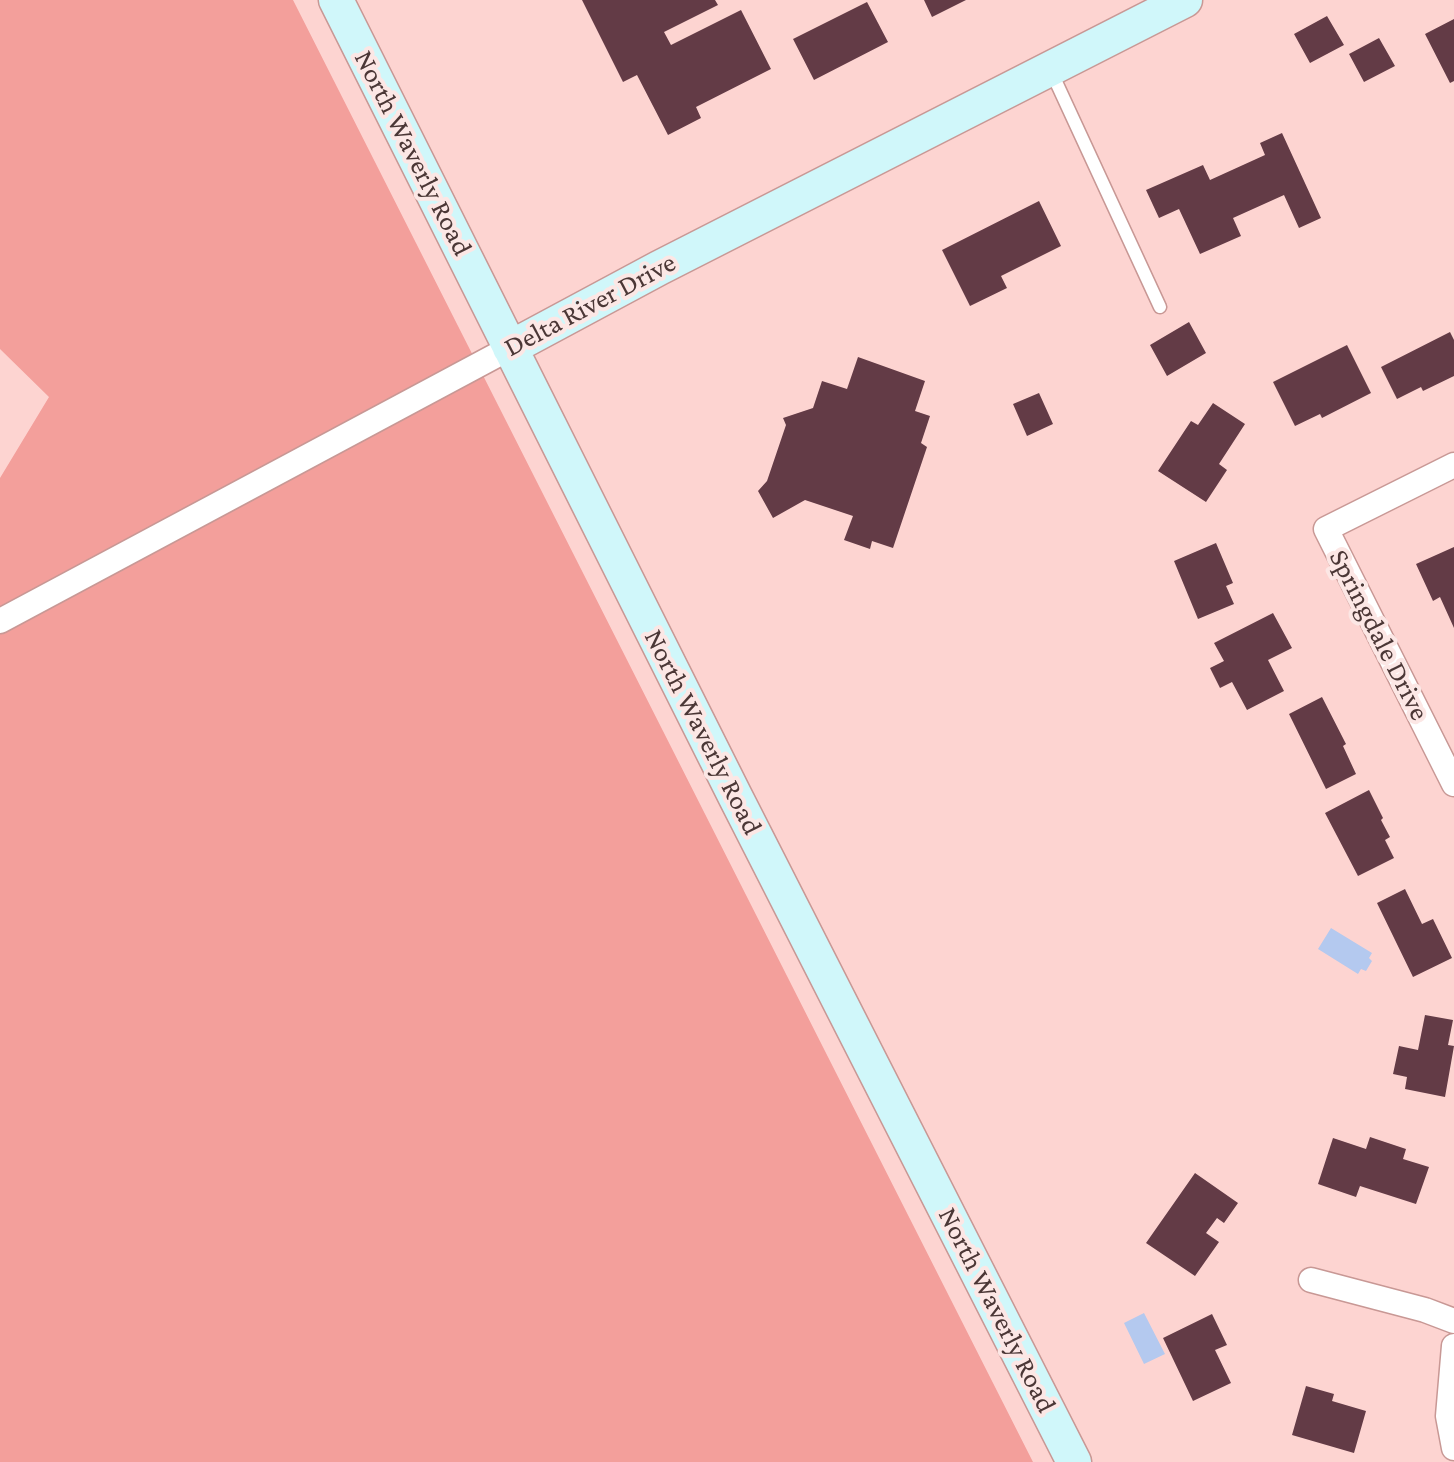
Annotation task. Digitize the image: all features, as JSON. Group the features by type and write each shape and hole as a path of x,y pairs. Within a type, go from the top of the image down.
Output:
{"main road":[{"name":"North Waverly Road","path":"336,0 1074,1462"},
{"name":"Delta River Drive","path":"510,348 659,268 1185,0"}],"street":[{"name":"Delta River Drive","path":"0,621 510,348"},
{"name":"Springdale Drive","path":"1454,465 1326,529 1454,784"},
{"path":"1311,1280 1425,1310 1454,1321"},
{"path":"1454,1346 1448,1416 1454,1448"}],"lane":[{"path":"1050,68 1160,307"}],"shaded area":[{"path":"0,0 293,0 1033,1462 0,1462 0,478 49,397 0,349"}],"water":[{"path":"1331,928 1372,953 1369,958 1372,961 1366,971 1361,969 1358,974 1318,949"},
{"path":"1144,1313 1165,1354 1144,1364 1124,1323"}],"building":[{"path":"582,0 715,0 718,5 664,32 671,45 741,10 771,69 696,107 701,118 668,135 637,75 623,82"},
{"path":"924,0 966,0 932,17"},
{"path":"867,2 888,42 814,80 793,39"},
{"path":"1327,16 1344,45 1310,63 1294,34"},
{"path":"1454,19 1454,81 1450,83 1425,34"},
{"path":"1379,38 1395,66 1364,82 1349,54"},
{"path":"1282,133 1321,218 1299,228 1284,195 1233,218 1241,236 1200,254 1179,209 1159,218 1146,190 1203,165 1210,180 1265,155 1260,143"},
{"path":"1039,201 1061,246 1001,276 1007,288 970,306 942,250"},
{"path":"1189,322 1206,353 1167,376 1150,345"},
{"path":"1450,332 1454,340 1454,376 1397,399 1381,367"},
{"path":"1347,345 1371,393 1322,418 1320,414 1295,426 1273,382"},
{"path":"858,357 925,381 915,411 930,416 921,443 927,447 893,548 872,541 870,549 844,540 853,516 805,500 773,518 758,491 767,481 786,425 783,418 813,408 822,381 847,389"},
{"path":"1039,393 1053,424 1027,436 1013,404"},
{"path":"1213,403 1245,424 1219,464 1227,470 1206,502 1158,471 1191,421 1198,425"},
{"path":"1216,543 1233,583 1226,586 1234,604 1198,619 1174,561"},
{"path":"1454,547 1454,628 1440,597 1433,601 1416,564"},
{"path":"1273,613 1292,648 1268,660 1284,691 1247,710 1232,682 1220,688 1210,668 1224,661 1214,643"},
{"path":"1322,697 1346,744 1343,746 1356,774 1326,789 1289,714"},
{"path":"1369,790 1390,837 1385,840 1394,858 1358,876 1325,813"},
{"path":"1405,889 1422,924 1433,919 1452,958 1413,977 1377,903"},
{"path":"1425,1015 1453,1020 1448,1045 1454,1046 1445,1097 1405,1089 1407,1077 1393,1074 1399,1046 1418,1050"},
{"path":"1370,1137 1406,1149 1403,1159 1429,1167 1416,1204 1360,1186 1356,1197 1318,1184 1333,1138 1366,1149"},
{"path":"1195,1173 1238,1203 1224,1223 1217,1218 1206,1233 1219,1242 1195,1276 1146,1243"},
{"path":"1212,1314 1227,1345 1215,1350 1231,1383 1193,1401 1163,1338"},
{"path":"1306,1386 1334,1394 1332,1401 1366,1411 1354,1453 1292,1435"}]}
